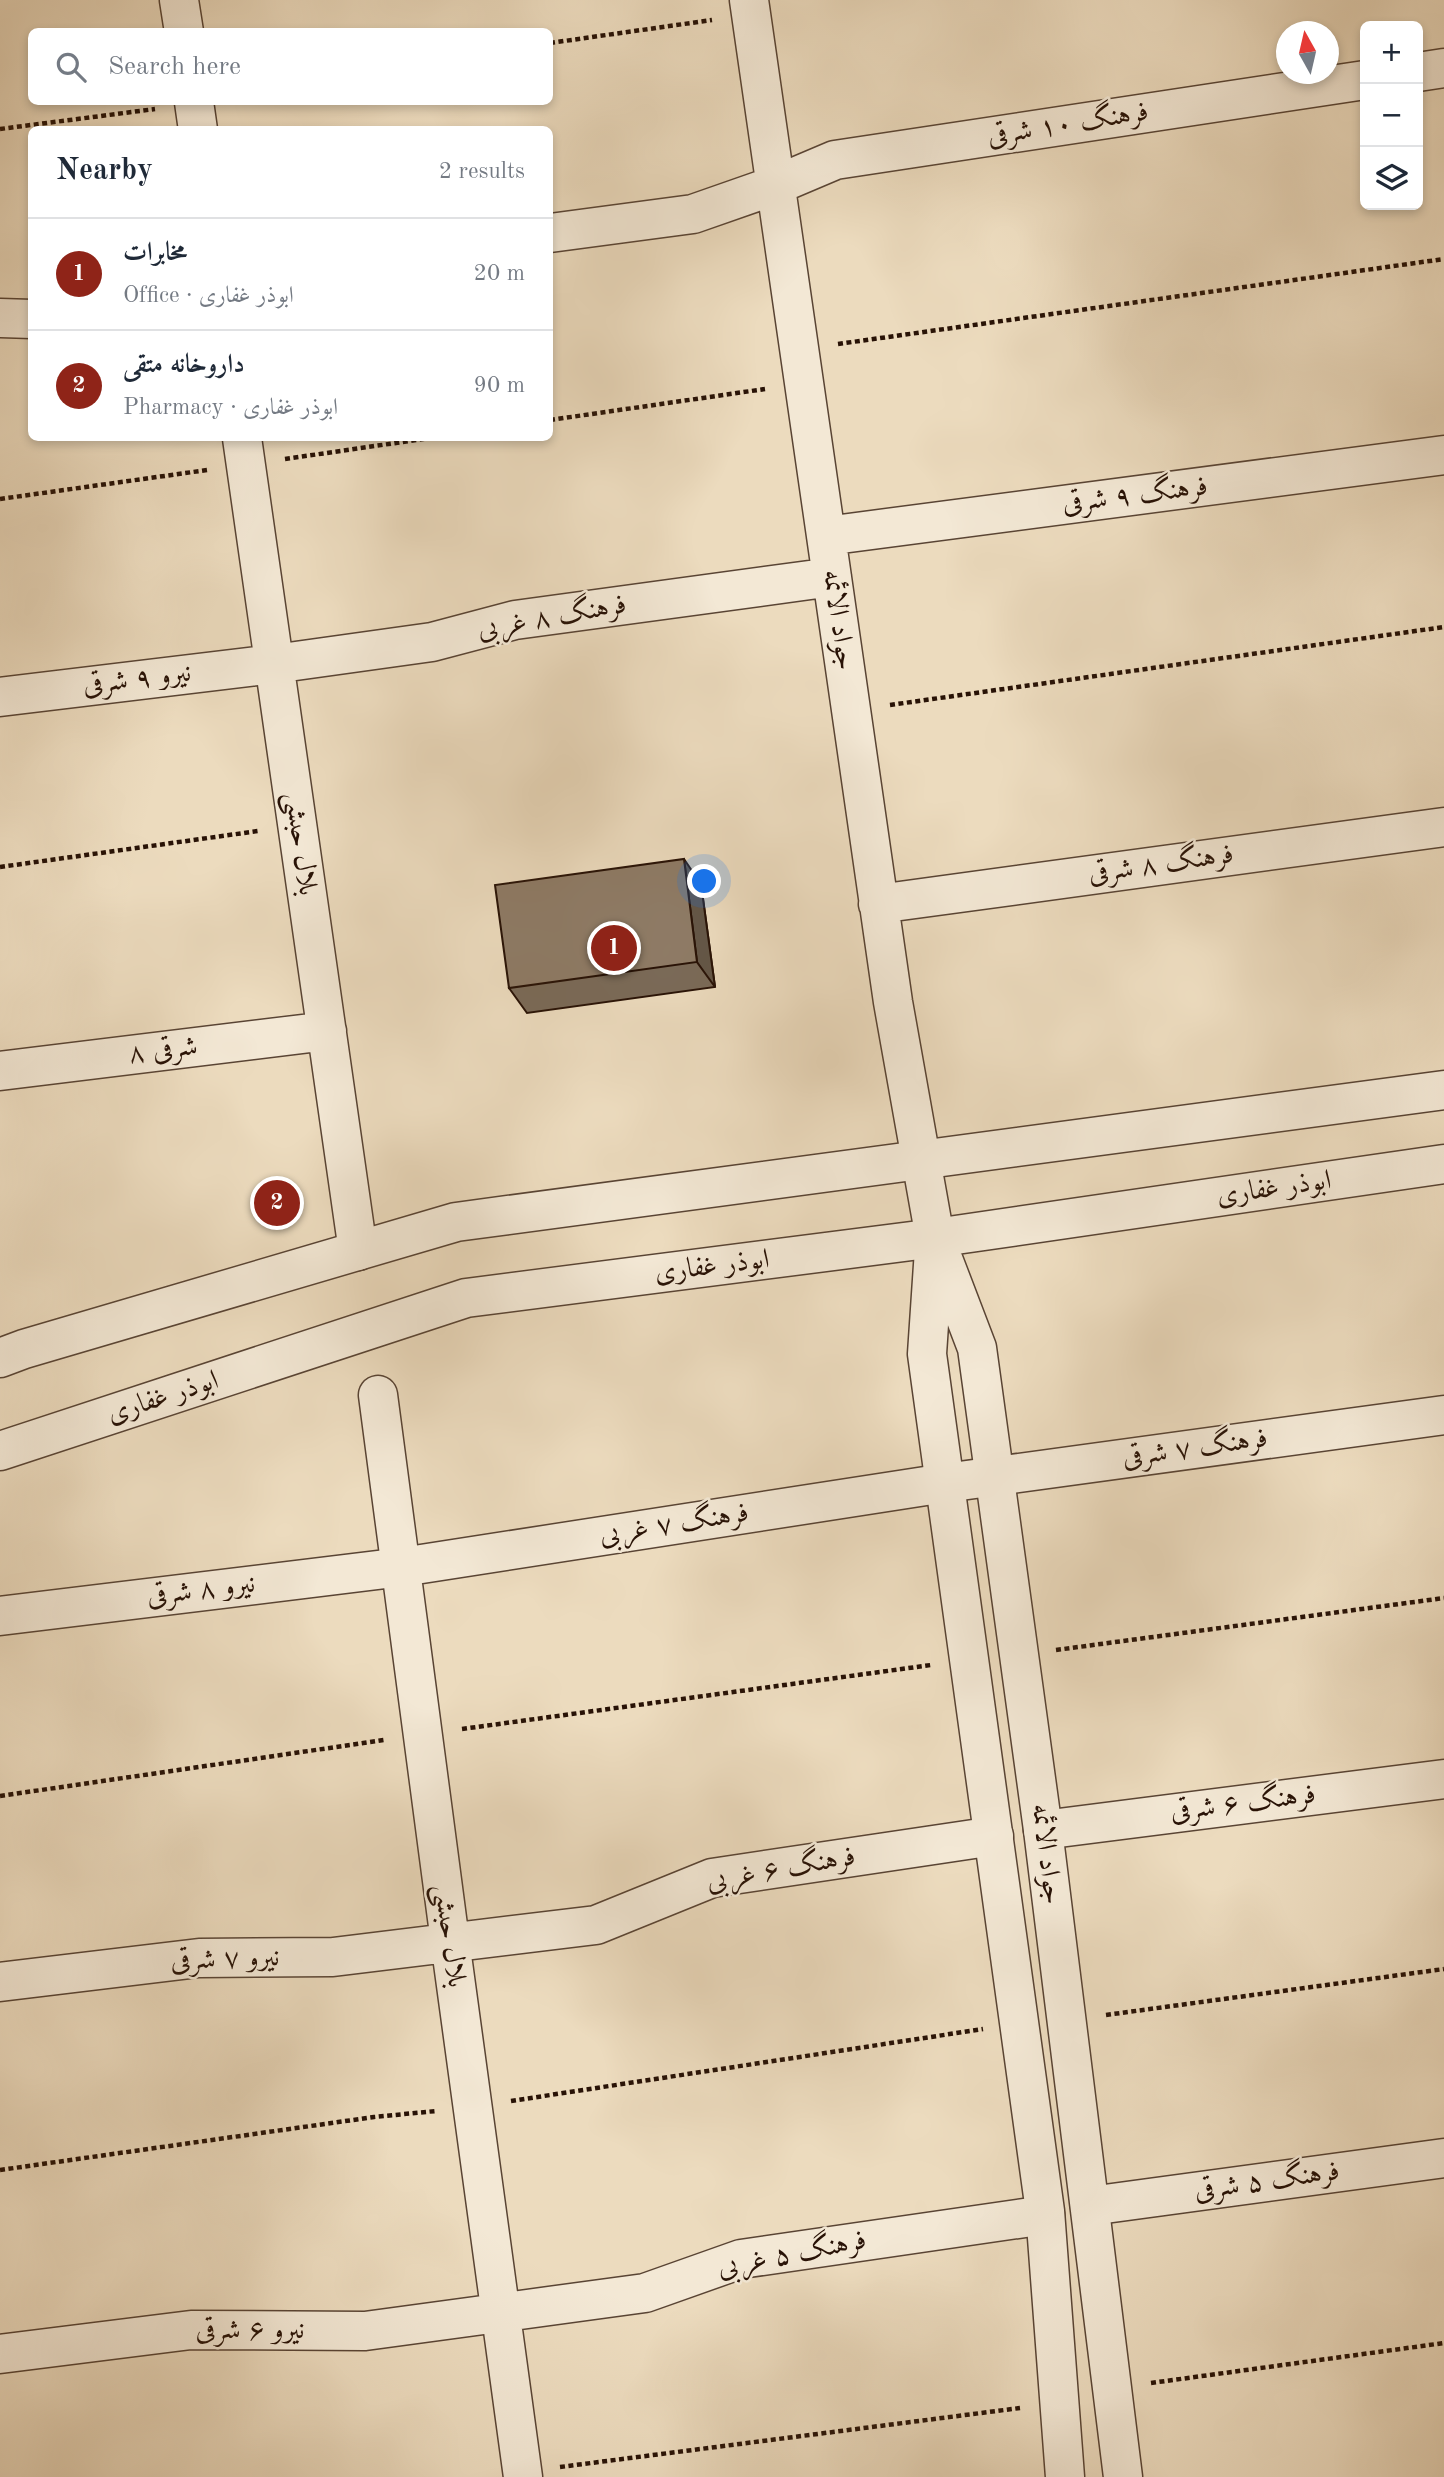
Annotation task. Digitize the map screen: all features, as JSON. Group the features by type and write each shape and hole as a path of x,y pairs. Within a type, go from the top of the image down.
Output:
{"street":[{"path":"179,0 183,28"},
{"name":"جواد الائمه","path":"751,7 893,1002 935,1238 976,1348 1043,1830 1123,2477"},
{"path":"1423,71 1444,68"},
{"name":"فرهنگ ۱۰ شرقی","path":"553,233 693,214 776,185 835,160 1360,81"},
{"path":"179,105 195,126"},
{"path":"0,318 28,319"},
{"name":"بلال حبشی","path":"242,441 358,1251"},
{"name":"فرهنگ ۹ شرقی","path":"826,536 1444,455"},
{"name":"فرهنگ ۸ غربی","path":"274,664 432,642 515,620 832,577"},
{"name":"نیرو ۹ شرقی","path":"0,697 274,664"},
{"name":"فرهنگ ۸ شرقی","path":"878,904 1444,827"},
{"name":"۸ شرقی","path":"0,1070 327,1031"},
{"path":"0,1358 456,1222 1444,1090"},
{"name":"ابوذر غفاری","path":"0,1451 466,1298 935,1238 1444,1164"},
{"name":"جواد الائمه","path":"935,1238 927,1354 1045,2215 1065,2477"},
{"name":"بلال حبشی","path":"378,1395 523,2474"},
{"name":"فرهنگ ۷ شرقی","path":"945,1483 1444,1415"},
{"name":"فرهنگ ۷ غربی","path":"402,1567 945,1483"},
{"name":"نیرو ۸ شرقی","path":"0,1616 402,1567"},
{"name":"فرهنگ ۶ شرقی","path":"1043,1830 1444,1779"},
{"name":"فرهنگ ۶ غربی","path":"450,1941 596,1926 712,1878 994,1836"},
{"name":"نیرو ۷ شرقی","path":"0,1982 199,1958 333,1957 450,1941"},
{"name":"فرهنگ ۵ شرقی","path":"1090,2206 1444,2158"},
{"name":"فرهنگ ۵ غربی","path":"501,2311 645,2293 741,2259 1045,2215"},
{"name":"نیرو ۶ شرقی","path":"0,2354 191,2330 365,2331 501,2311"}],"path":[{"path":"553,42 751,7"},
{"path":"0,129 179,105"},
{"path":"553,419 802,366 1444,260"},
{"path":"851,711 1444,627"},
{"path":"0,867 297,825"},
{"path":"1019,1655 1444,1598"},
{"path":"0,1796 423,1734 970,1660"},
{"path":"1067,2021 1444,1969"},
{"path":"1112,2388 1444,2343"},
{"path":"523,2474 1059,2403"}],"building":[{"path":"684,859 697,962 509,988 495,885"}],"place":[{"name":"مخابرات","path":"614,948"},
{"name":"داروخانه متقی","path":"277,1203"}]}
